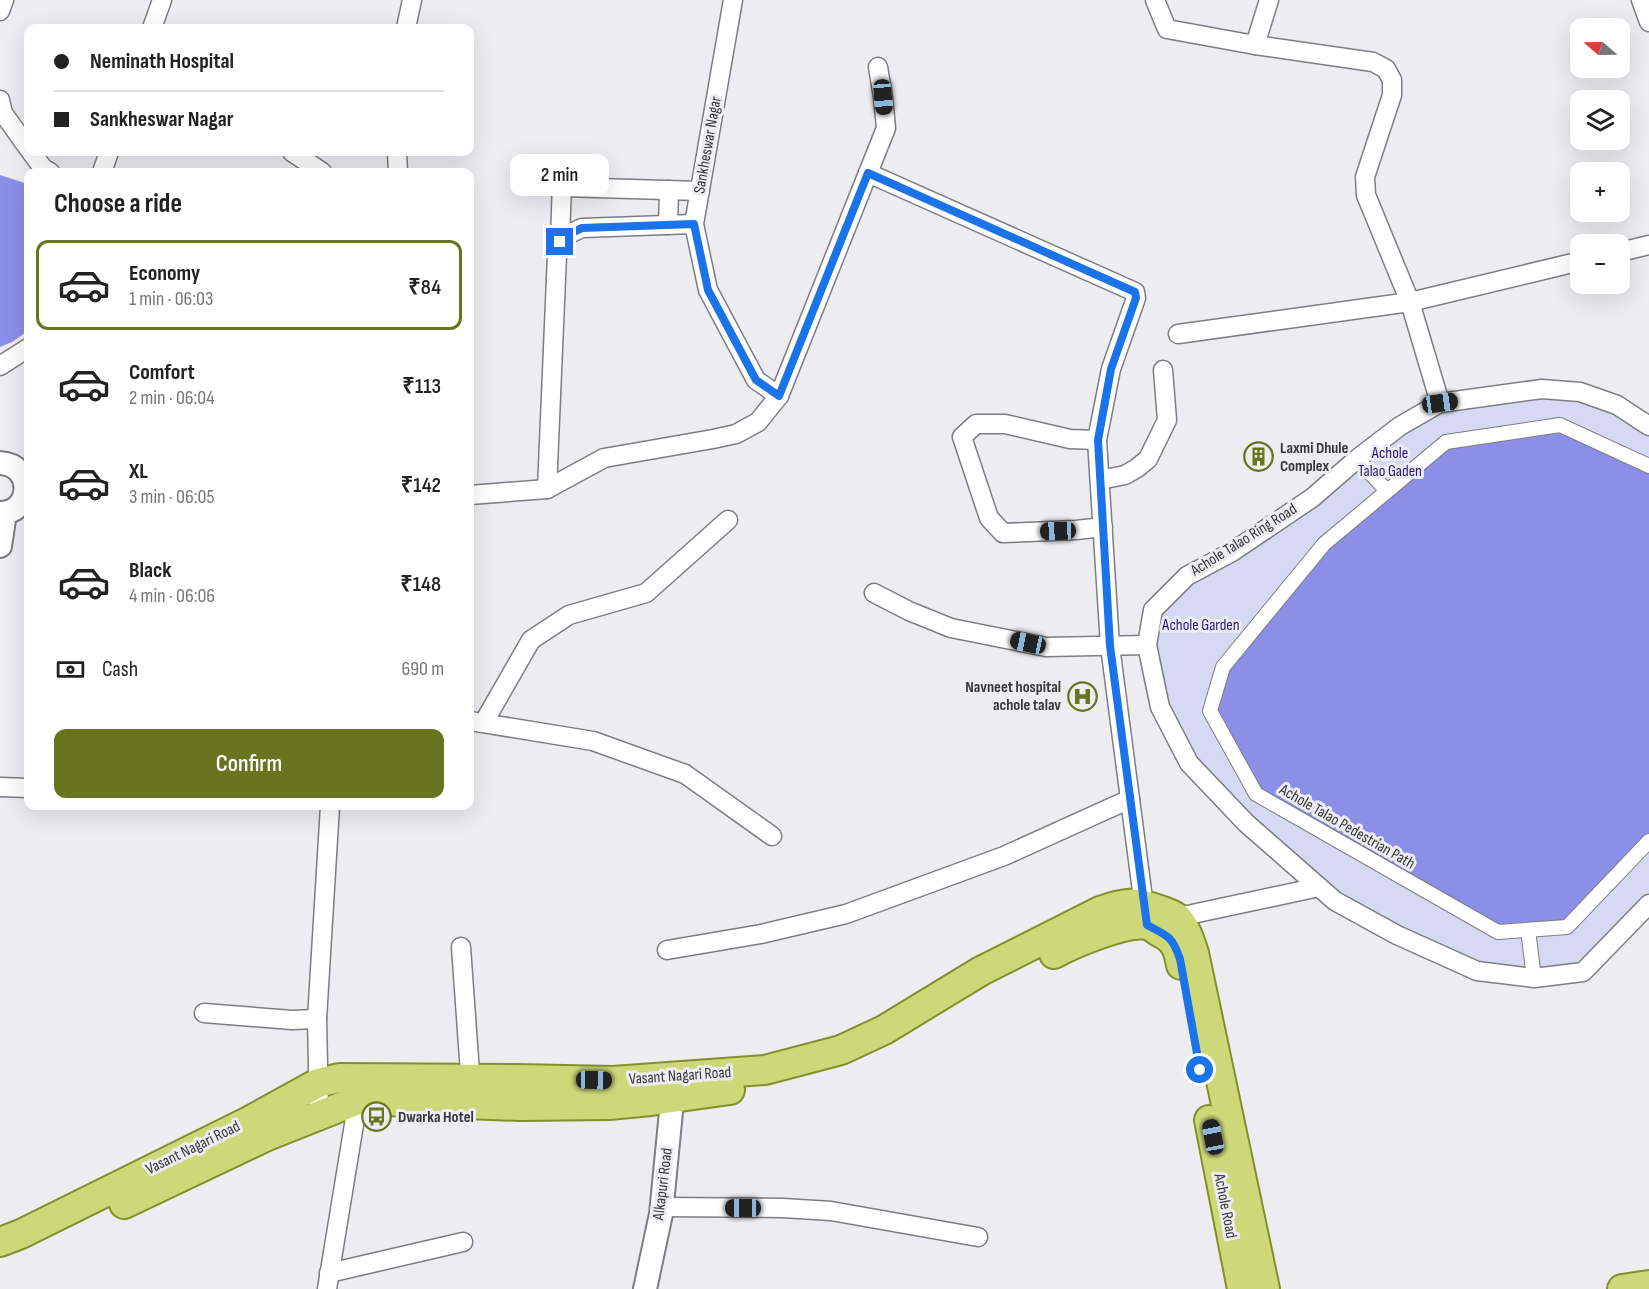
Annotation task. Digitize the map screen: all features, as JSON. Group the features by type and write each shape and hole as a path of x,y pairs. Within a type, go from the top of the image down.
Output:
{"main road":[{"path":"1145,915 1176,917"},
{"name":"Vasant Nagari Road","path":"0,1242 21,1234 249,1121 318,1083 339,1078 471,1091 520,1106 609,1105 673,1088 802,1081 843,1069 1064,949 1124,927 1145,915"},
{"name":"Achole Road","path":"1145,915 1175,944 1180,959 1242,1289"},
{"name":"Achole Road","path":"1176,917 1188,935 1194,953 1264,1289"},
{"name":"Vasant Nagari Road","path":"0,1262 265,1137 358,1100 471,1091"},
{"path":"1623,1289 1649,1285"}],"street":[{"path":"0,11 4,0"},
{"path":"153,24 162,0"},
{"path":"407,24 412,0"},
{"name":"Sankheswar Nagar","path":"694,224 733,0"},
{"path":"1155,0 1167,28 1255,45 1372,62 1386,69 1392,80 1392,95 1365,177 1366,195 1410,302 1440,403"},
{"path":"1255,45 1269,0"},
{"path":"1641,0 1649,22"},
{"path":"474,495 547,489 604,458 713,440 736,434 758,422 779,396 886,128 878,67"},
{"path":"0,100 3,112 24,142"},
{"path":"298,156 316,168"},
{"path":"868,173 1135,292 1136,298 1111,369 1098,440 1110,646 1145,915"},
{"path":"547,489 562,184 700,191"},
{"path":"668,225 669,190"},
{"path":"560,242 569,234 582,228 694,224 708,290 756,380 779,396"},
{"path":"1630,250 1649,245"},
{"path":"1178,334 1410,302 1570,264"},
{"path":"0,366 24,351"},
{"path":"1100,480 1125,475 1148,459 1167,420 1163,370"},
{"name":"Achole Talao Ring Road","path":"1649,426 1617,405 1580,392 1542,389 1440,403 1400,426 1312,498 1232,552 1186,576 1153,610 1147,645 1160,707 1189,763 1246,823 1335,901 1397,935 1477,971 1534,978 1583,972 1649,903"},
{"path":"1098,440 1070,439 1005,424 976,424 962,437 989,518 1003,533 1076,531 1103,527"},
{"name":"Achole Talao Pedestrian Path","path":"1649,466 1560,425 1446,442 1324,544 1223,667 1210,711 1256,794 1498,932 1567,927 1649,841"},
{"path":"1357,459 1387,491"},
{"path":"0,463 16,468 24,479"},
{"path":"0,546 3,513 13,510 24,497"},
{"path":"728,520 646,593 569,615 531,640 477,722 593,741 685,774 772,836"},
{"path":"874,593 909,611 951,628 1046,647 1147,645"},
{"path":"0,787 24,788"},
{"path":"667,950 761,934 846,914 1004,856 1130,799"},
{"path":"319,1115 318,1019 330,810"},
{"path":"1176,917 1319,887"},
{"path":"1527,930 1534,978"},
{"path":"461,946 471,1091"},
{"path":"204,1013 292,1020 318,1019"},
{"name":"Alkapuri Road","path":"645,1289 662,1207 673,1088"},
{"path":"358,1100 328,1281 463,1242"},
{"path":"662,1207 783,1208 831,1211 978,1237"}],"green space":[{"path":"1580,392 1649,426 1649,905 1583,972 1477,971 1335,901 1189,763 1157,693 1153,610 1440,403"}],"water":[{"path":"0,175 24,183 24,334 0,347"},
{"path":"1560,425 1649,466 1649,841 1567,927 1498,932 1256,794 1210,711 1223,667 1324,544 1446,442"}],"place":[{"name":"Laxmi Dhule Complex","path":"1259,457"},
{"name":"Navneet hospital achole talav","path":"1082,696"},
{"name":"Dwarka Hotel","path":"377,1117"}],"route":[{"path":"560,242 569,234 582,228 694,224 708,290 756,380 779,396 868,173 1135,292 1136,298 1111,369 1098,440 1110,646 1147,925 1169,937 1175,944 1180,959 1200,1070"}],"park label":[{"name":"Achole Talao Gaden","path":"1390,462"},
{"name":"Achole Garden","path":"1201,625"}]}
